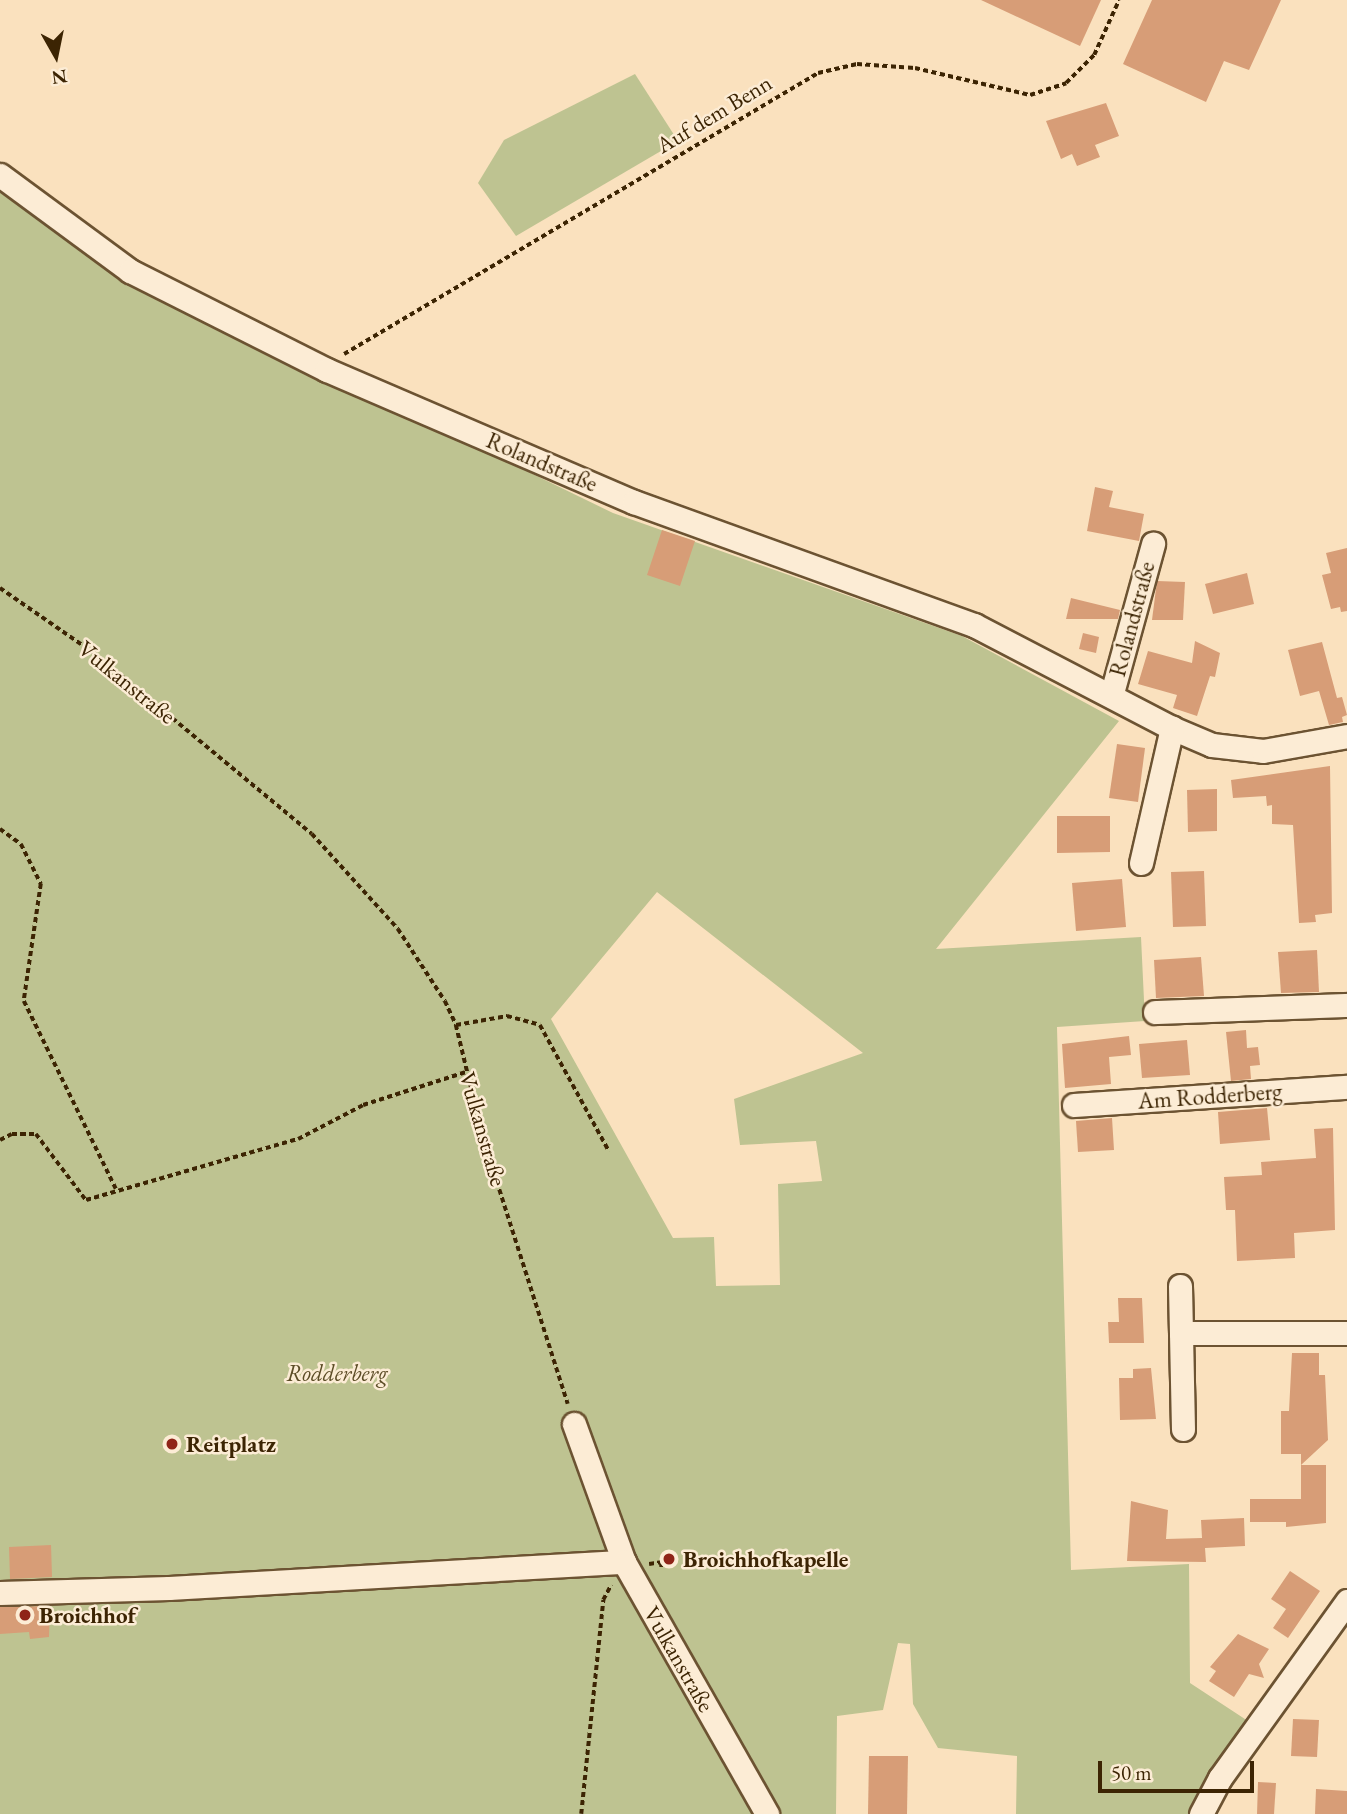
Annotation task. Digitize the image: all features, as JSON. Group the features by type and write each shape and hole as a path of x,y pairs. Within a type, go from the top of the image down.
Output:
{"street":[{"name":"Rolandstraße","path":"0,175 130,271 327,370 634,502 974,625 1112,693 1172,728 1212,744 1263,751 1347,736"},
{"name":"Rolandstraße","path":"1112,693 1153,544"},
{"path":"1141,863 1172,728"},
{"path":"1155,1012 1347,1005"},
{"name":"Am Rodderberg","path":"1074,1105 1347,1087"},
{"path":"1180,1286 1183,1429"},
{"path":"1181,1334 1347,1333"},
{"name":"Vulkanstraße","path":"574,1424 624,1562 768,1814"},
{"path":"0,1593 169,1588 624,1562"},
{"path":"1201,1814 1220,1778 1347,1601"},
{"path":"1218,1814 1220,1778"}],"path":[{"name":"Auf dem Benn","path":"327,370 347,351 818,73 857,64 915,68 1030,95 1066,83 1094,55 1119,0"},
{"name":"Vulkanstraße","path":"0,588 94,653 312,834 398,929 446,1001 456,1025 466,1072 574,1424"},
{"path":"0,829 21,844 41,884 24,1001 116,1189"},
{"path":"456,1025 507,1016 540,1025 557,1049 609,1151"},
{"path":"0,1140 12,1134 36,1134 86,1199 298,1139 363,1105 466,1072"},
{"path":"581,1814 603,1600 624,1562"}],"green space":[{"path":"635,74 678,141 516,236 478,183 504,140"},
{"name":"Rodderberg","path":"0,185 128,278 613,513 962,636 1119,721 936,949 1141,937 1145,1021 1057,1027 1071,1570 1189,1564 1190,1683 1251,1723 1190,1814 1016,1814 1017,1756 938,1748 913,1704 910,1644 898,1643 883,1710 837,1716 836,1814 774,1814 655,1594 625,1589 760,1814 0,1814","holes":["657,892 863,1053 734,1099 740,1145 816,1141 822,1181 778,1184 780,1285 716,1286 714,1237 673,1238 551,1019"]}],"building":[{"path":"981,0 1101,0 1080,46"},
{"path":"1152,0 1281,0 1249,70 1224,61 1206,102 1123,64"},
{"path":"1106,103 1119,136 1095,145 1100,157 1077,166 1072,154 1061,159 1046,121"},
{"path":"1095,487 1113,491 1109,507 1144,514 1139,541 1087,531"},
{"path":"662,530 695,541 680,586 647,575"},
{"path":"1347,548 1347,611 1341,612 1340,607 1331,609 1322,575 1331,573 1326,553"},
{"path":"1247,573 1254,604 1213,614 1205,584"},
{"path":"1157,581 1185,582 1183,620 1152,620"},
{"path":"1071,598 1120,610 1118,619 1066,619"},
{"path":"1083,633 1099,637 1096,653 1079,649"},
{"path":"1195,641 1220,653 1215,677 1210,676 1197,716 1173,708 1177,695 1138,684 1148,651 1192,663"},
{"path":"1322,642 1337,698 1342,697 1347,715 1342,717 1343,722 1329,725 1319,691 1300,696 1288,650"},
{"path":"1117,744 1145,748 1138,802 1109,798"},
{"path":"1330,766 1332,913 1315,915 1316,922 1299,923 1293,825 1272,824 1272,805 1267,806 1266,796 1233,798 1231,780"},
{"path":"1217,789 1217,831 1188,832 1187,790"},
{"path":"1057,816 1110,816 1110,852 1057,853"},
{"path":"1204,871 1206,926 1173,927 1171,872"},
{"path":"1122,879 1126,927 1076,931 1072,883"},
{"path":"1317,950 1319,992 1281,993 1278,952"},
{"path":"1201,957 1204,996 1156,998 1154,960"},
{"path":"1246,1030 1247,1048 1258,1047 1260,1065 1250,1066 1251,1079 1231,1081 1226,1032"},
{"path":"1129,1036 1131,1055 1109,1057 1111,1084 1065,1088 1062,1044"},
{"path":"1187,1040 1190,1075 1142,1078 1139,1044"},
{"path":"1267,1108 1270,1140 1220,1144 1218,1112"},
{"path":"1112,1118 1114,1150 1078,1152 1076,1121"},
{"path":"1333,1128 1335,1230 1294,1233 1295,1258 1237,1261 1235,1210 1226,1210 1224,1177 1262,1175 1261,1162 1316,1158 1314,1129"},
{"path":"1118,1298 1142,1298 1144,1343 1109,1343 1108,1322 1119,1322"},
{"path":"1292,1353 1319,1353 1319,1375 1325,1375 1328,1440 1301,1465 1301,1454 1281,1454 1281,1411 1289,1411"},
{"path":"1151,1368 1156,1419 1120,1420 1119,1378 1133,1378 1133,1369"},
{"path":"1301,1465 1326,1465 1326,1523 1286,1527 1286,1522 1250,1522 1250,1499 1301,1499"},
{"path":"1131,1501 1168,1510 1166,1539 1202,1538 1201,1520 1244,1518 1245,1546 1205,1548 1206,1562 1127,1561"},
{"path":"51,1545 52,1577 10,1579 9,1547"},
{"path":"1290,1571 1320,1591 1288,1638 1273,1628 1286,1609 1271,1599"},
{"name":"Broichhof","path":"50,1606 49,1637 30,1639 29,1632 0,1634 0,1607"},
{"path":"1238,1634 1269,1649 1259,1664 1264,1678 1249,1674 1234,1697 1209,1681 1216,1671 1210,1667"},
{"path":"1293,1719 1319,1720 1317,1757 1291,1756"},
{"path":"869,1756 908,1756 907,1814 868,1814"},
{"path":"1258,1782 1276,1783 1274,1814 1257,1814"},
{"path":"1316,1789 1347,1791 1347,1814 1315,1814"}],"place":[{"name":"Reitplatz","path":"172,1444"},
{"name":"Broichhofkapelle","path":"669,1559"},
{"name":"Broichhof","path":"25,1615"}]}
